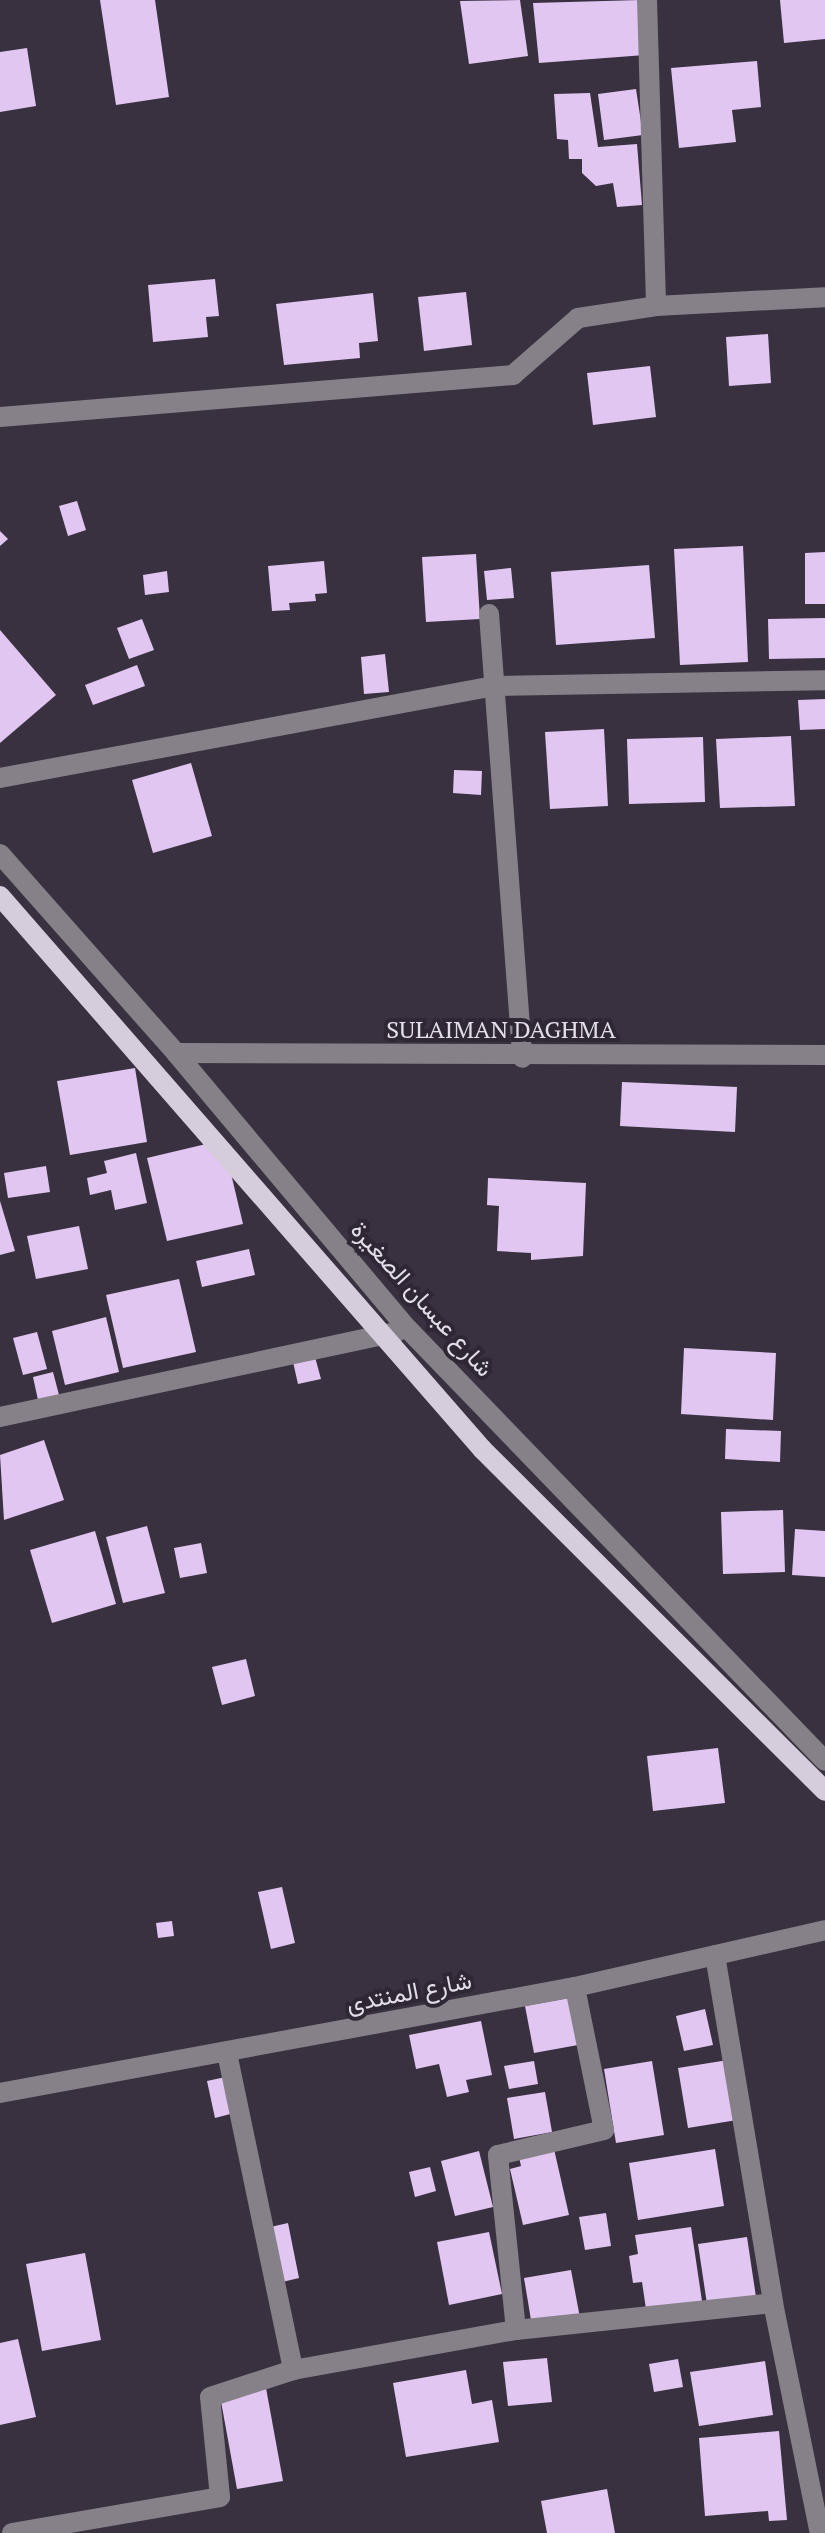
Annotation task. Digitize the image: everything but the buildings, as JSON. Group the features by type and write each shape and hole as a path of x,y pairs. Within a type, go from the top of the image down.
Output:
{"main road":[{"path":"1,899 380,1335 604,1576 825,1791"}],"street":[{"path":"647,0 656,306"},
{"path":"0,417 513,375 578,318 656,306 825,297"},
{"path":"489,614 522,1058"},
{"path":"0,778 494,686 825,680"},
{"name":"شارع عبسان الصغيرة","path":"0,854 176,1053 408,1329 825,1761"},
{"path":"1,899 40,896"},
{"name":"SULAIMAN DAGHMA","path":"176,1053 522,1058 825,1055"},
{"path":"0,1417 408,1329"},
{"name":"شارع المنتدى","path":"0,2093 575,1987 825,1930"},
{"path":"715,1955 773,2303 820,2533"},
{"path":"516,2330 498,2155 604,2130 575,1987"},
{"path":"227,2053 293,2370"},
{"path":"12,2533 220,2497 210,2397 293,2370 516,2330 773,2303"}]}
